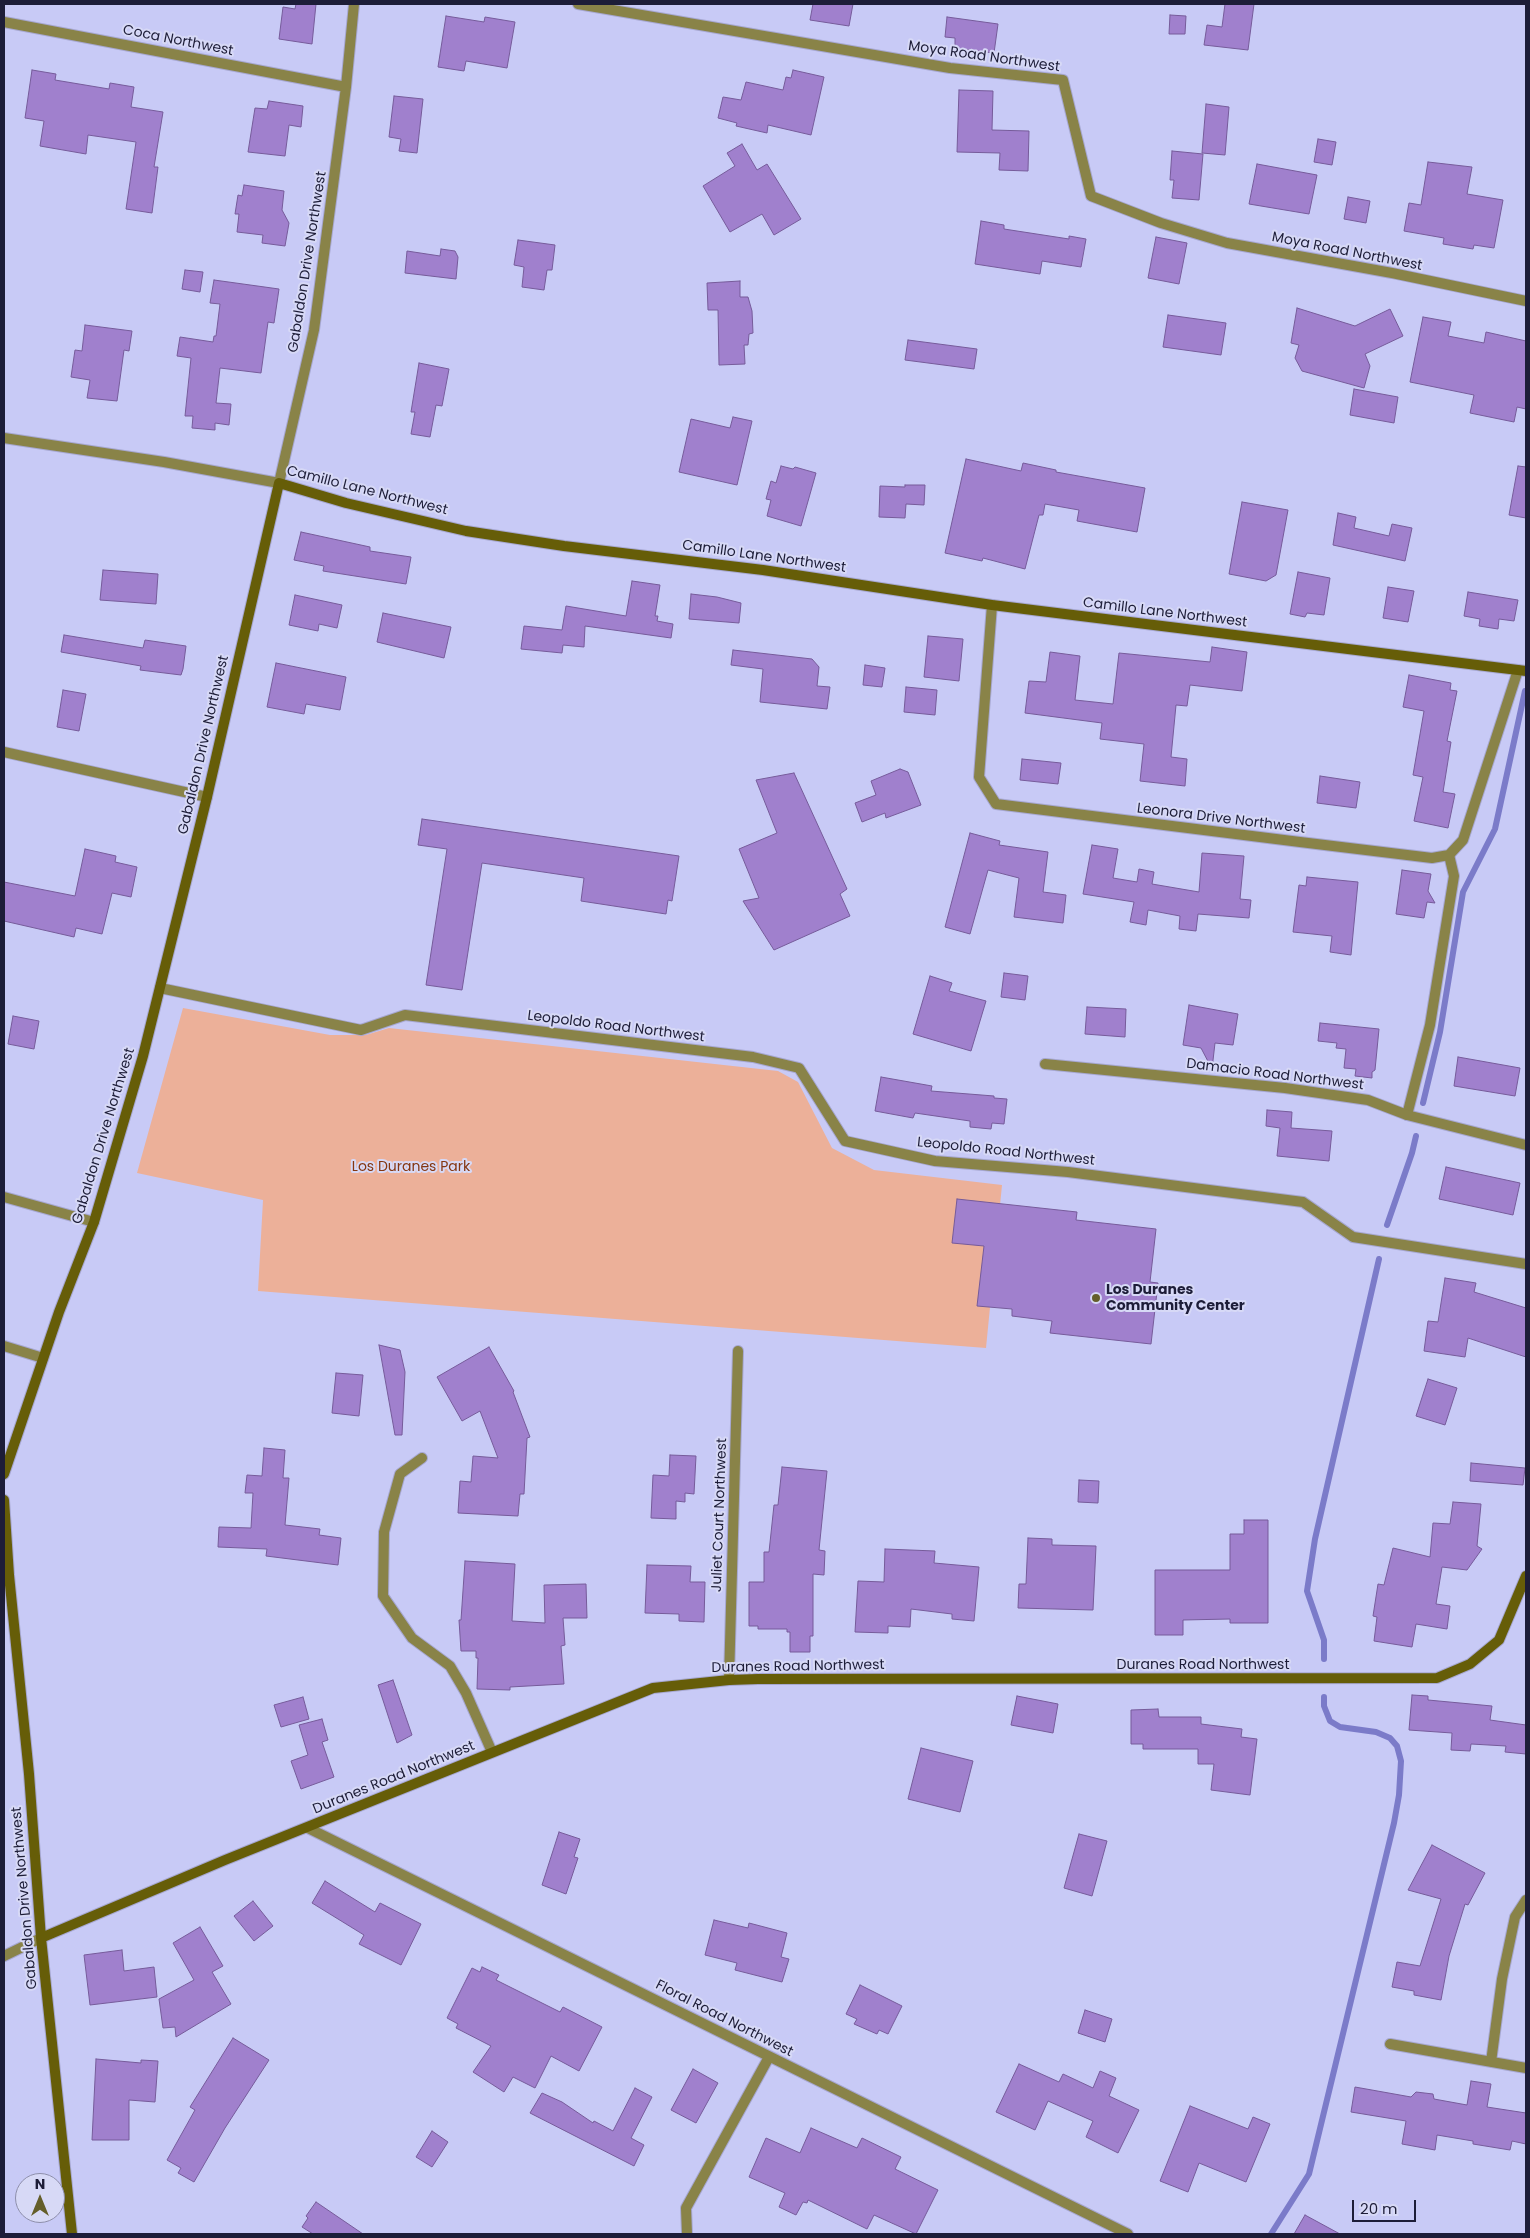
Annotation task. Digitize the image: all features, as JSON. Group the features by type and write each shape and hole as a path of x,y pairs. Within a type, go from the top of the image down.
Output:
{"street":[{"name":"Gabaldon Drive Northwest","path":"4,1474 43,1358 94,1222 143,1056 207,797 314,330 346,87 354,4"},
{"name":"Moya Road Northwest","path":"578,4 950,68 1063,80 1091,196 1161,224 1227,243 1392,273 1526,302"},
{"name":"Coca Northwest","path":"4,22 346,87"},
{"name":"Camillo Lane Northwest","path":"4,438 164,462 278,483 346,503 466,531 564,546 763,570 992,605 1522,671"},
{"name":"Leonora Drive Northwest","path":"992,605 979,777 996,804 1423,856 1449,855"},
{"path":"1407,1114 1430,1025 1454,876 1449,855 1463,840 1522,671"},
{"path":"4,752 207,797"},
{"name":"Leopoldo Road Northwest","path":"160,988 361,1030 405,1015 753,1057 799,1068 845,1141 935,1161 1068,1172 1303,1202 1353,1237 1526,1264"},
{"name":"Damacio Road Northwest","path":"1045,1064 1294,1089 1368,1100 1407,1114 1526,1145"},
{"path":"4,1197 94,1222"},
{"path":"4,1346 43,1358"},
{"name":"Juliet Court Northwest","path":"729,1680 738,1351"},
{"path":"422,1458 400,1474 384,1532 383,1596 412,1638 450,1666 466,1693 492,1752"},
{"name":"Gabaldon Drive Northwest","path":"4,1500 29,1774 41,1938 72,2234"},
{"name":"Duranes Road Northwest","path":"4,1956 41,1938 216,1864 653,1688 729,1680 1437,1678 1470,1664 1499,1640 1526,1576"},
{"name":"Floral Road Northwest","path":"308,1828 1128,2234"},
{"path":"1491,2062 1502,1979 1515,1917 1526,1900"},
{"path":"1390,2044 1526,2068"},
{"path":"687,2234 686,2208 769,2057"}],"green space":[{"name":"Los Duranes Park","path":"183,1008 330,1035 366,1035 389,1028 778,1071 798,1082 832,1148 874,1170 1002,1185 986,1348 258,1291 263,1200 137,1173"}],"building":[{"path":"296,4 316,4 312,44 279,39 283,7 295,9"},
{"path":"813,4 853,4 849,26 810,20"},
{"path":"1225,4 1254,4 1248,50 1204,45 1207,25 1222,27"},
{"path":"1170,15 1186,16 1185,34 1169,34"},
{"path":"446,16 484,22 485,17 515,22 507,68 466,61 464,71 438,67"},
{"path":"947,17 998,24 994,53 955,48 955,38 945,37"},
{"path":"32,70 56,74 55,80 109,89 110,83 134,87 131,107 163,112 154,167 158,167 152,213 126,209 136,142 88,135 86,154 40,146 44,121 25,118"},
{"path":"793,70 824,77 811,135 768,125 767,133 736,126 737,123 718,118 723,97 741,100 746,82 783,90 786,77 791,78"},
{"path":"959,90 993,91 992,130 1029,131 1028,171 999,170 1000,153 957,152"},
{"path":"394,96 423,99 417,153 399,151 401,139 389,137"},
{"path":"269,101 303,106 301,127 289,125 285,156 248,152 255,108 267,109"},
{"path":"1206,104 1229,107 1225,155 1202,153"},
{"path":"1318,139 1336,142 1332,165 1314,162"},
{"path":"742,144 757,170 767,164 801,219 774,235 762,214 730,232 703,186 735,166 727,153"},
{"path":"1172,151 1203,154 1199,200 1172,198 1174,180 1170,180"},
{"path":"1428,162 1472,167 1467,194 1503,200 1494,248 1474,245 1473,249 1443,244 1444,238 1404,231 1409,203 1421,205"},
{"path":"1257,164 1317,175 1309,214 1249,204"},
{"path":"244,185 284,191 282,210 289,223 285,246 262,243 263,235 237,232 239,214 235,214 238,195 242,196"},
{"path":"1348,197 1370,201 1366,223 1344,219"},
{"path":"981,221 1004,225 1004,229 1069,239 1069,236 1086,239 1081,267 1042,261 1040,274 975,264"},
{"path":"1156,237 1187,243 1179,284 1148,278"},
{"path":"518,240 555,245 552,270 547,270 544,290 522,287 524,267 514,265"},
{"path":"441,249 455,251 458,257 456,279 405,273 407,251 440,256"},
{"path":"185,270 203,272 200,292 182,289"},
{"path":"214,280 279,289 274,323 268,322 261,373 220,368 216,403 231,404 229,425 215,423 215,430 192,428 193,416 185,416 191,358 177,356 180,337 213,342 214,336 216,336 220,304 210,303"},
{"path":"740,281 740,297 748,297 752,311 753,333 749,334 748,345 744,345 745,364 719,365 718,310 708,310 707,283"},
{"path":"1297,308 1355,326 1390,309 1403,336 1365,354 1370,366 1364,388 1302,371 1295,358 1299,345 1291,343"},
{"path":"1168,315 1226,323 1221,355 1163,347"},
{"path":"1423,317 1451,322 1448,336 1484,343 1486,332 1526,341 1526,409 1517,407 1514,422 1470,413 1474,395 1410,382"},
{"path":"85,325 132,331 129,351 124,350 117,401 87,398 90,380 71,377 75,350 82,351"},
{"path":"908,340 977,349 974,369 905,360"},
{"path":"419,363 449,369 442,406 436,405 430,437 411,434 415,412 411,412"},
{"path":"1354,389 1398,397 1394,423 1350,415"},
{"path":"733,417 752,421 737,485 679,472 691,419 730,428"},
{"path":"966,459 1021,471 1023,463 1056,470 1056,472 1145,488 1137,532 1077,521 1079,510 1045,504 1043,515 1039,515 1025,569 983,558 982,561 945,553"},
{"path":"781,466 793,469 795,467 816,473 801,526 767,516 771,500 766,499 771,481 776,483"},
{"path":"1518,466 1526,467 1526,518 1509,515"},
{"path":"905,485 925,485 924,505 906,504 905,518 879,517 880,486 905,487"},
{"path":"1242,502 1288,510 1276,575 1266,581 1229,574"},
{"path":"1338,513 1356,517 1354,528 1389,536 1392,524 1412,528 1405,561 1333,545"},
{"path":"301,532 370,547 370,551 411,557 406,584 323,571 324,566 294,560"},
{"path":"103,570 158,574 156,604 100,600"},
{"path":"1298,572 1330,578 1324,615 1307,613 1305,617 1290,614"},
{"path":"632,581 660,585 655,616 658,616 657,621 673,624 671,638 585,626 584,647 563,645 562,653 521,649 524,626 562,630 566,606 626,616"},
{"path":"1388,587 1414,591 1408,622 1383,618"},
{"path":"1468,592 1518,600 1514,621 1499,619 1498,629 1479,626 1480,619 1464,616"},
{"path":"691,594 717,597 741,603 739,623 689,619"},
{"path":"295,595 342,605 337,628 319,624 318,631 289,625"},
{"path":"383,613 451,627 444,658 377,642"},
{"path":"64,635 143,648 145,640 186,646 183,669 181,675 140,670 141,666 61,652"},
{"path":"928,636 963,639 959,681 924,677"},
{"path":"1212,647 1247,652 1242,691 1190,685 1187,706 1176,705 1171,757 1187,759 1185,786 1140,781 1144,744 1100,739 1102,723 1025,713 1029,681 1046,682 1050,652 1080,656 1075,700 1113,704 1119,653 1210,662"},
{"path":"733,650 812,659 819,667 817,686 830,687 827,709 760,702 763,669 731,665"},
{"path":"276,663 346,677 340,710 306,704 304,714 267,707"},
{"path":"865,665 885,668 882,687 863,685"},
{"path":"1409,675 1451,683 1450,690 1457,691 1447,741 1451,742 1443,792 1455,794 1448,828 1414,821 1423,777 1413,775 1424,711 1403,707"},
{"path":"906,687 937,690 935,715 904,712"},
{"path":"63,690 86,694 79,731 57,727"},
{"path":"1022,759 1061,763 1058,784 1020,780"},
{"path":"900,769 908,772 921,805 886,818 885,813 862,822 855,803 876,795 871,781"},
{"path":"794,773 847,889 840,894 850,916 774,950 743,901 759,898 739,849 777,833 756,780"},
{"path":"1320,776 1360,782 1356,808 1317,803"},
{"path":"422,819 679,856 672,901 668,900 666,914 581,901 584,878 482,863 462,990 426,985 447,849 418,845"},
{"path":"970,833 1000,841 999,845 1048,852 1043,892 1066,895 1063,923 1014,917 1019,878 988,870 970,934 945,927"},
{"path":"1092,845 1118,849 1113,878 1137,882 1139,869 1154,872 1152,884 1199,892 1202,853 1244,856 1240,899 1251,900 1249,918 1198,914 1196,931 1179,929 1180,916 1148,910 1146,925 1130,922 1134,902 1083,894"},
{"path":"85,849 116,856 115,862 137,867 131,897 112,893 102,934 76,928 74,937 4,921 4,882 75,896"},
{"path":"1402,870 1431,874 1428,891 1435,903 1427,902 1424,918 1396,914"},
{"path":"1307,877 1358,882 1351,955 1330,952 1332,936 1293,932 1299,885 1306,886"},
{"path":"1004,973 1028,976 1025,1000 1001,997"},
{"path":"930,976 952,983 949,991 986,1001 971,1051 913,1034"},
{"path":"1189,1005 1238,1014 1233,1045 1215,1043 1212,1069 1201,1048 1183,1045"},
{"path":"1087,1007 1126,1009 1125,1037 1085,1034"},
{"path":"13,1016 39,1021 34,1049 8,1044"},
{"path":"1320,1023 1379,1029 1375,1070 1372,1072 1372,1078 1355,1076 1356,1069 1344,1068 1346,1049 1336,1048 1337,1043 1318,1041"},
{"path":"1458,1057 1520,1068 1515,1096 1454,1086"},
{"path":"881,1077 932,1086 931,1091 994,1096 994,1098 1007,1099 1004,1124 992,1123 991,1129 970,1127 970,1121 915,1113 913,1118 875,1111"},
{"path":"1267,1110 1292,1112 1291,1128 1332,1131 1329,1161 1277,1156 1280,1128 1266,1126"},
{"path":"1446,1167 1520,1183 1513,1215 1439,1199"},
{"path":"957,1199 1077,1212 1076,1220 1156,1229 1150,1282 1158,1283 1151,1344 1050,1333 1052,1321 1012,1316 1012,1309 977,1306 984,1246 952,1243"},
{"path":"1445,1278 1476,1283 1474,1292 1526,1308 1526,1357 1468,1338 1465,1357 1424,1351 1428,1321 1438,1322"},
{"path":"379,1345 400,1350 405,1372 402,1435 395,1435"},
{"path":"489,1347 514,1391 530,1437 527,1438 524,1494 520,1494 518,1516 458,1513 460,1481 471,1482 473,1456 498,1458 480,1411 462,1421 437,1377"},
{"path":"336,1373 363,1375 359,1416 332,1413"},
{"path":"1428,1379 1457,1388 1445,1425 1416,1416"},
{"path":"264,1448 285,1450 283,1478 289,1478 285,1525 320,1529 319,1535 341,1538 338,1565 266,1556 267,1549 218,1547 219,1527 251,1528 253,1493 245,1493 247,1475 262,1476"},
{"path":"670,1455 696,1456 694,1494 685,1493 685,1502 676,1501 676,1519 651,1518 653,1475 669,1476"},
{"path":"1471,1463 1525,1468 1523,1485 1470,1481"},
{"path":"782,1467 827,1471 819,1550 825,1551 824,1575 813,1574 813,1636 810,1636 810,1652 790,1652 790,1632 787,1632 787,1629 758,1629 758,1626 749,1626 749,1582 764,1582 764,1552 769,1552 774,1505 778,1505"},
{"path":"1079,1480 1099,1481 1098,1503 1078,1502"},
{"path":"1453,1502 1481,1504 1477,1546 1482,1549 1467,1570 1442,1567 1436,1604 1450,1606 1447,1629 1416,1624 1412,1647 1374,1641 1377,1617 1373,1616 1378,1584 1384,1585 1393,1548 1430,1557 1433,1523 1450,1524"},
{"path":"1244,1520 1268,1520 1268,1623 1230,1623 1230,1619 1183,1620 1183,1635 1155,1635 1155,1570 1230,1570 1230,1534 1244,1534"},
{"path":"1028,1538 1052,1539 1052,1545 1096,1546 1093,1610 1018,1608 1019,1584 1026,1584"},
{"path":"885,1549 935,1551 934,1563 979,1567 974,1621 952,1619 952,1614 911,1609 910,1627 888,1626 888,1633 855,1632 858,1581 884,1582"},
{"path":"465,1561 515,1564 512,1621 545,1623 544,1585 586,1584 587,1618 563,1618 565,1645 561,1646 564,1684 510,1687 510,1690 477,1689 478,1658 476,1658 476,1651 461,1651 459,1620 461,1620"},
{"path":"647,1565 691,1566 690,1582 705,1582 704,1622 679,1621 679,1614 645,1613"},
{"path":"393,1680 412,1735 397,1743 378,1685"},
{"path":"1412,1695 1428,1696 1428,1700 1492,1706 1490,1720 1526,1725 1526,1754 1505,1752 1506,1746 1471,1744 1470,1751 1451,1750 1452,1733 1409,1730"},
{"path":"1017,1696 1058,1704 1053,1733 1011,1725"},
{"path":"303,1697 309,1719 281,1727 274,1705"},
{"path":"1158,1709 1159,1717 1201,1717 1201,1724 1242,1729 1241,1737 1257,1739 1250,1795 1211,1790 1214,1764 1198,1764 1198,1749 1143,1749 1143,1744 1131,1744 1131,1710"},
{"path":"322,1719 328,1740 322,1742 334,1777 301,1789 291,1761 308,1755 299,1725"},
{"path":"921,1748 973,1761 960,1812 908,1799"},
{"path":"559,1832 580,1839 574,1857 578,1858 566,1894 542,1885"},
{"path":"1079,1834 1107,1841 1092,1896 1064,1888"},
{"path":"1432,1845 1485,1873 1468,1905 1465,1904 1449,1956 1441,2000 1414,1995 1414,1991 1392,1987 1397,1962 1420,1966 1441,1899 1408,1890"},
{"path":"325,1881 375,1912 380,1903 421,1924 401,1965 359,1944 364,1935 312,1903"},
{"path":"253,1901 273,1926 254,1941 234,1916"},
{"path":"714,1920 748,1928 749,1923 787,1933 781,1957 789,1959 782,1982 735,1970 737,1963 705,1955"},
{"path":"200,1927 223,1966 212,1972 231,2004 176,2037 175,2027 163,2028 159,1999 194,1980 173,1943"},
{"path":"122,1950 124,1971 154,1967 157,1997 90,2005 84,1955"},
{"path":"482,1967 499,1975 496,1980 560,2012 563,2007 602,2027 579,2071 551,2056 535,2088 513,2077 504,2092 473,2072 491,2046 456,2028 458,2024 447,2018 472,1968 480,1972"},
{"path":"860,1985 902,2006 888,2034 879,2030 877,2034 854,2024 857,2019 846,2014"},
{"path":"1085,2010 1112,2019 1105,2042 1078,2033"},
{"path":"233,2038 269,2060 225,2128 194,2182 178,2173 181,2168 167,2160 195,2110 190,2107"},
{"path":"96,2059 141,2063 141,2060 158,2061 155,2102 129,2100 129,2140 92,2140"},
{"path":"1019,2064 1059,2082 1063,2074 1093,2088 1100,2071 1116,2078 1109,2096 1139,2110 1118,2153 1086,2137 1093,2121 1048,2101 1035,2130 996,2112"},
{"path":"693,2069 718,2083 696,2123 671,2110"},
{"path":"1471,2081 1491,2084 1487,2107 1526,2113 1526,2144 1512,2141 1510,2150 1473,2144 1473,2141 1437,2135 1435,2150 1402,2144 1406,2121 1351,2112 1355,2087 1411,2097 1416,2092 1433,2094 1434,2099 1467,2105"},
{"path":"635,2088 652,2097 631,2138 644,2145 634,2166 530,2113 542,2093 562,2102 593,2123 594,2121 613,2131"},
{"path":"1190,2106 1248,2129 1253,2117 1270,2124 1246,2182 1199,2163 1188,2192 1160,2181"},
{"path":"811,2128 857,2148 862,2138 901,2157 895,2169 938,2190 916,2234 874,2215 867,2229 808,2200 807,2203 803,2202 796,2215 779,2207 785,2193 749,2177 766,2138 800,2153"},
{"path":"432,2131 448,2142 432,2167 416,2157"},
{"path":"316,2202 363,2234 313,2234 302,2227 308,2218 306,2216"},
{"path":"1305,2215 1340,2234 1294,2234"}],"waterway":[{"path":"1423,1103 1440,1032 1463,892 1495,829 1525,691"},
{"path":"1387,1225 1416,1136"},
{"path":"1324,1659 1324,1640 1307,1591 1315,1539 1379,1259"},
{"path":"1271,2234 1309,2174 1394,1823 1399,1795 1401,1761 1397,1746 1390,1738 1376,1732 1340,1727 1330,1721 1324,1706 1324,1697"}],"place":[{"name":"Los Duranes Community Center","path":"1096,1298"}]}
